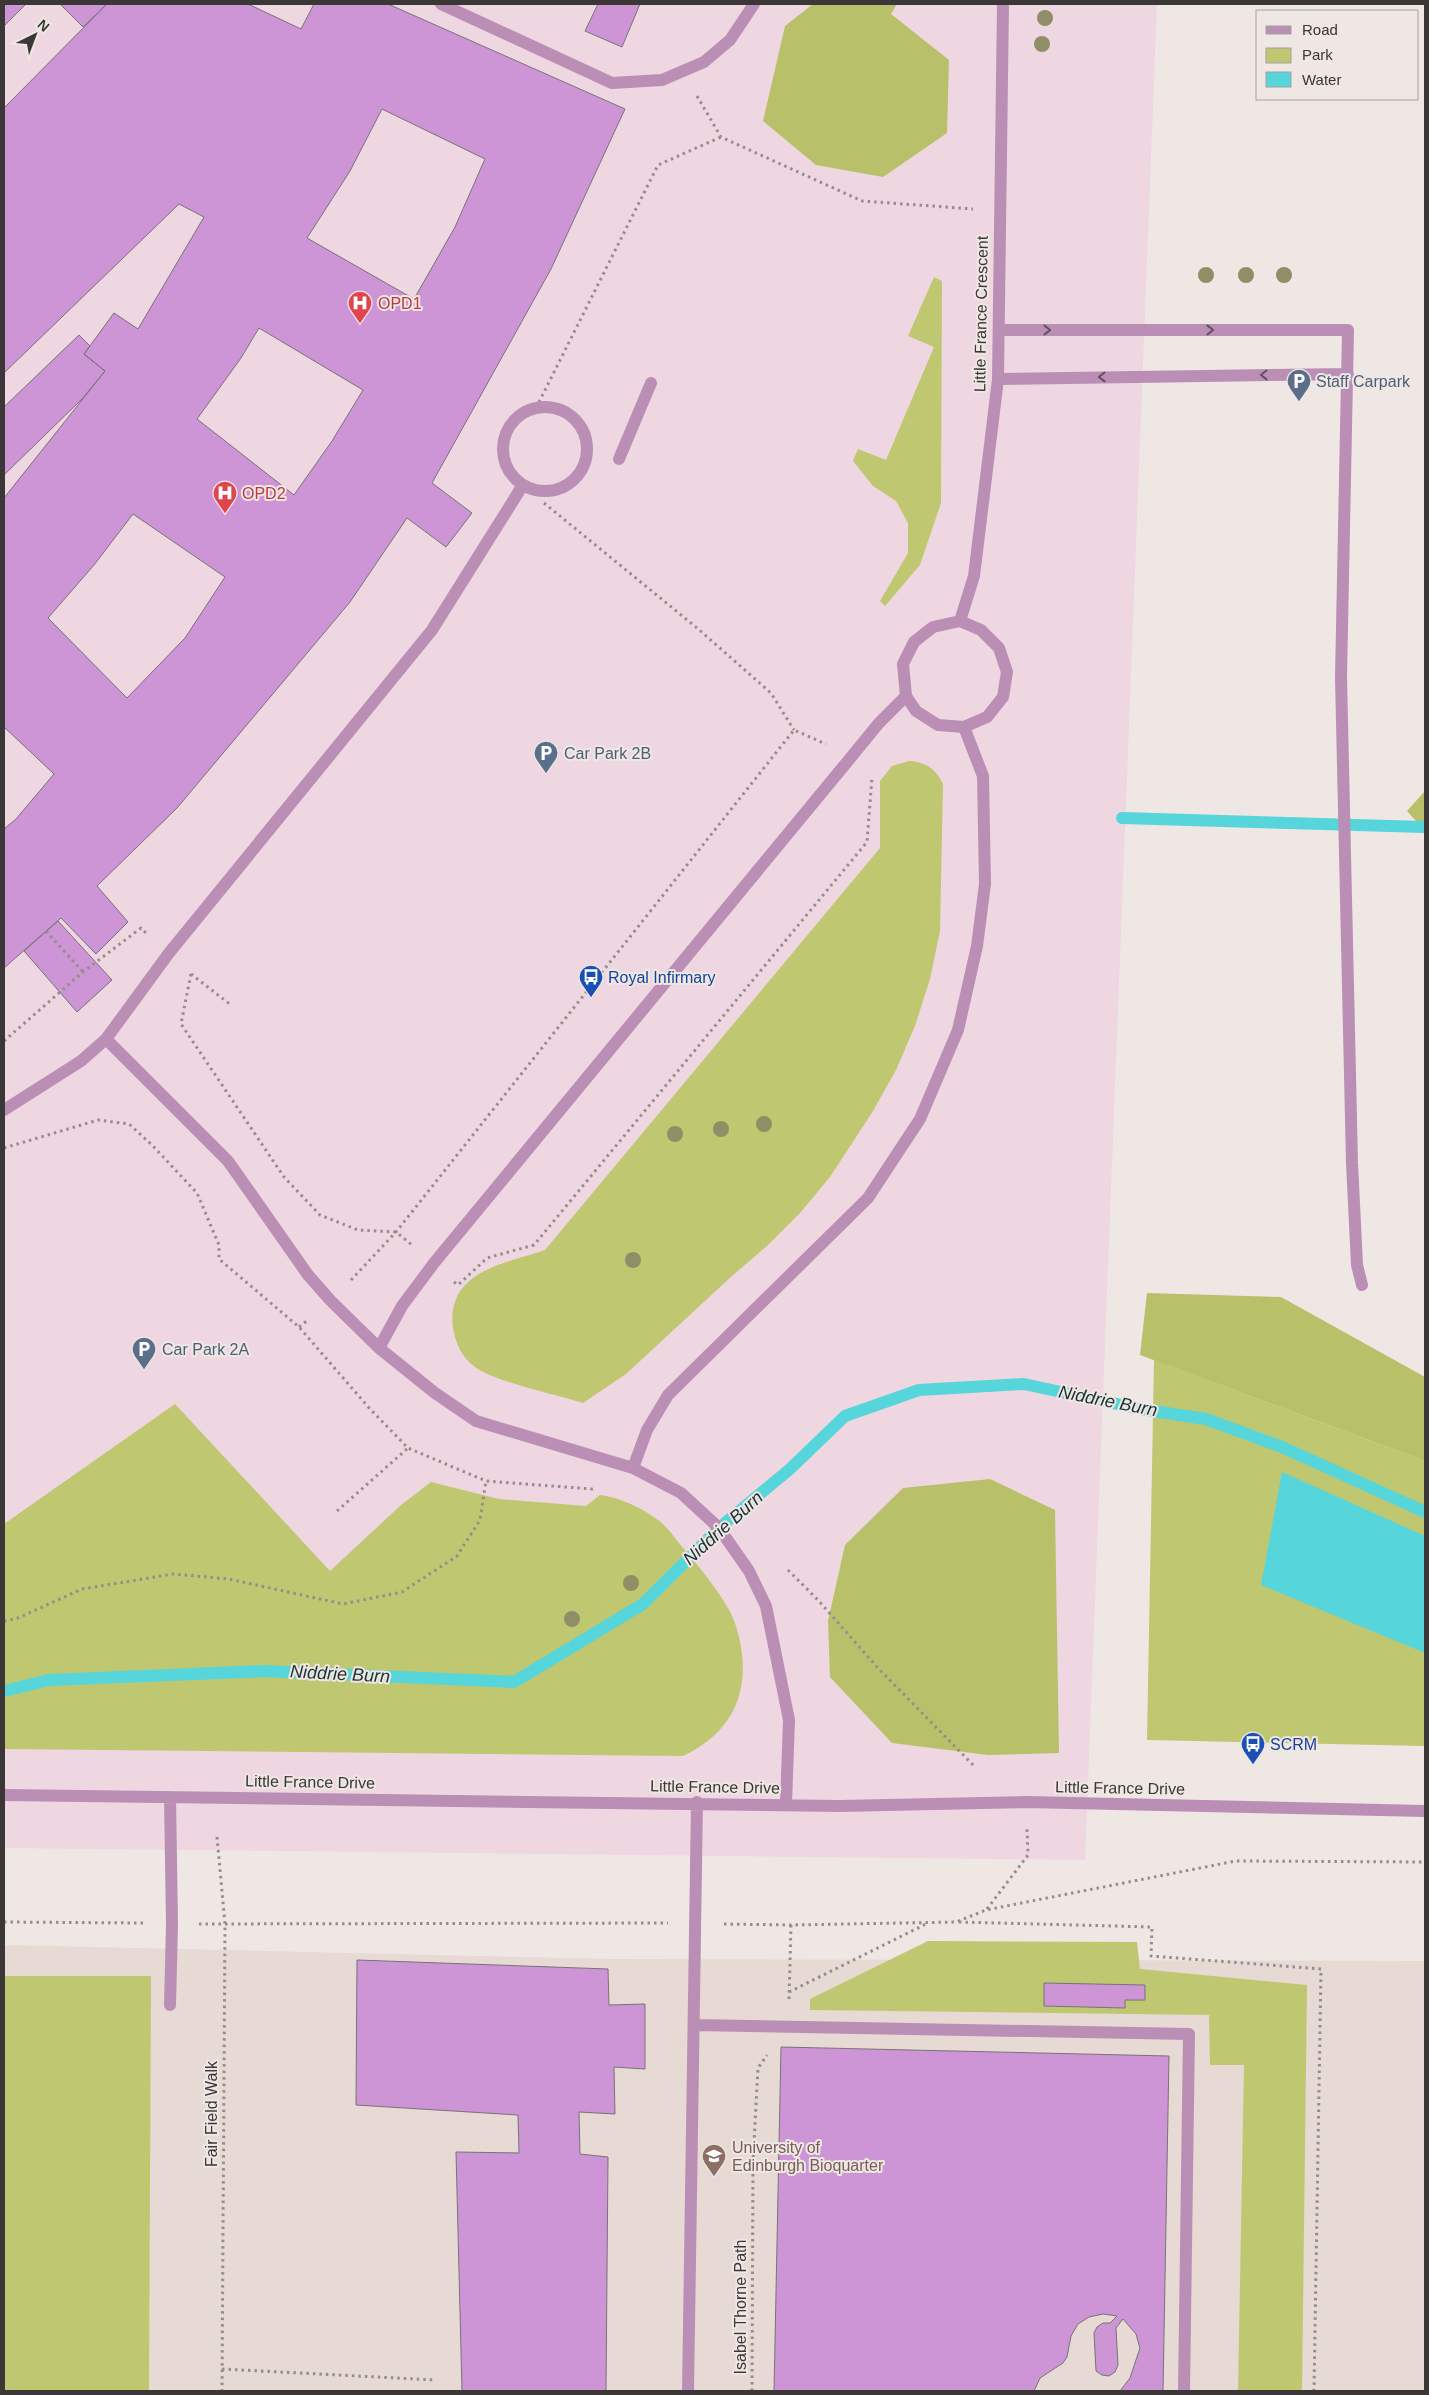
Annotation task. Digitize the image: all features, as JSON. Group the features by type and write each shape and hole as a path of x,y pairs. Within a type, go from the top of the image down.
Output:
{"street":[{"path":"441,4 612,83 662,80 704,62 730,40 754,4"},
{"name":"Little France Crescent","path":"960,621 974,576 998,379 1003,4"},
{"path":"999,330 1348,330 1341,677 1352,1162 1357,1265 1362,1285"},
{"path":"998,379 1348,374"},
{"path":"619,459 651,383"},
{"path":"549,407 562,410 573,417 582,427 588,452 584,466 578,476 568,485 544,491 523,485 512,476 505,463 503,449 505,436 512,423 523,413 536,408 549,407"},
{"path":"4,1110 73,1066 106,1039 169,953 432,630 523,485"},
{"path":"960,621 981,630 999,648 1007,672 1003,697 987,717 964,727 938,725 916,711 906,696 903,664 914,642 933,627 960,621"},
{"path":"379,1348 402,1306 434,1263 857,749 906,696"},
{"path":"633,1468 647,1430 668,1395 868,1198 920,1119 958,1030 977,946 986,884 984,776 964,727"},
{"path":"106,1039 228,1161 308,1275 331,1302 379,1348 448,1403 476,1421 633,1468 681,1493 718,1528 749,1571 766,1606 789,1720 786,1804"},
{"name":"Little France Drive","path":"4,1795 697,1802 849,1806 1027,1802 1425,1811"},
{"path":"170,1797 172,1924 170,2005"},
{"path":"688,2391 697,1802"},
{"path":"694,2024 1189,2034 1184,2391"}],"path":[{"path":"683,71 721,137 862,200 1000,211"},
{"path":"536,408 658,165 721,137"},
{"path":"523,485 697,628 771,693 794,730"},
{"path":"4,1041 83,972 141,928 191,974 232,1005"},
{"path":"46,931 83,972"},
{"path":"191,974 181,1024 284,1177 320,1215 358,1230 396,1232 458,1285 487,1258 534,1246"},
{"path":"337,1511 408,1448"},
{"path":"4,1621 18,1618 82,1589 173,1574 229,1579 343,1604 402,1592 456,1556 480,1520 486,1480"},
{"path":"788,1570 818,1600 876,1667 975,1767"},
{"path":"986,1910 1028,1855 1027,1802"},
{"name":"Fair Field Walk","path":"217,1837 225,1924 222,2391"},
{"path":"789,1992 930,1922"},
{"path":"956,1922 1152,1927 1151,1956 1321,1969 1314,2391"},
{"name":"Isabel Thorne Path","path":"752,2391 753,2160"},
{"path":"222,2369 435,2380"}],"shaded area":[{"path":"4,4 1157,4 1085,1860 4,1848"},
{"name":"University of Edinburgh Bioquarter","path":"4,1945 608,1959 1425,1961 1425,2391 4,2391"}],"green space":[{"path":"813,4 897,4 891,14 949,60 947,133 883,177 816,165 763,121 785,26"},
{"path":"934,277 942,281 941,503 920,565 885,606 880,601 908,553 908,523 896,501 873,486 853,461 858,449 886,460 934,347 908,336"},
{"path":"909,761 930,767 943,784 940,931 930,979 915,1026 896,1070 873,1111 830,1177 800,1213 768,1245 626,1374 583,1403 512,1383 485,1373 475,1367 463,1354 457,1344 454,1333 453,1309 459,1294 468,1282 481,1273 512,1260 545,1250 880,848 880,781 892,766"},
{"path":"1425,791 1425,831 1407,811"},
{"path":"1147,1293 1281,1297 1425,1377 1425,1461 1140,1355"},
{"path":"1154,1360 1425,1461 1425,1746 1147,1740"},
{"path":"175,1404 330,1571 401,1505 431,1482 499,1499 586,1506 600,1495 622,1501 645,1511 666,1527 699,1567 732,1615 741,1644 743,1665 742,1684 729,1718 702,1745 683,1756 4,1749 4,1524"},
{"path":"990,1479 1055,1510 1059,1753 988,1755 892,1743 830,1677 828,1621 845,1545 903,1488"},
{"path":"928,1941 1137,1942 1140,1969 1307,1985 1302,2391 1238,2391 1244,2065 1210,2065 1209,2015 810,2010 810,1999"},
{"path":"4,1976 151,1976 149,2391 4,2391"}],"water":[{"path":"1282,1472 1425,1536 1425,1653 1261,1585"}],"building":[{"path":"4,4 26,4 4,26"},
{"path":"60,4 107,4 83,27"},
{"path":"107,4 248,4 301,29 314,4 388,4 625,109 551,269 432,483 472,513 446,547 407,518 350,602 177,808 97,886 128,922 96,954 61,918 4,968 4,829 16,819 54,774 4,727 4,498 105,371 84,354 114,313 138,329 204,217 179,204 4,373 4,108","holes":["382,109 485,159 455,227 414,299 307,238 350,171","259,328 363,390 332,441 294,495 197,419 241,358","133,514 225,577 185,638 127,698 48,618 94,565"]},
{"path":"598,4 640,4 622,47 585,31"},
{"path":"79,335 90,346 84,354 105,371 82,399 4,475 4,407"},
{"path":"58,921 112,980 77,1012 24,951"},
{"path":"357,1960 608,1969 609,2005 645,2004 645,2069 614,2067 615,2114 579,2112 580,2154 608,2157 606,2391 462,2391 456,2152 519,2153 518,2115 356,2105"},
{"path":"1044,1983 1145,1985 1145,2000 1125,2000 1125,2008 1044,2006"},
{"path":"781,2047 1169,2056 1163,2391 1120,2391 1130,2378 1140,2348 1136,2334 1123,2319 1116,2328 1118,2365 1115,2372 1109,2376 1102,2375 1096,2371 1094,2333 1097,2327 1103,2323 1110,2323 1117,2316 1103,2314 1089,2317 1078,2324 1071,2336 1067,2357 1063,2363 1040,2378 1034,2391 774,2391"}],"waterway":[{"path":"1122,818 1425,827"},
{"name":"Niddrie Burn","path":"4,1691 49,1680 265,1671 514,1682 643,1604 719,1528 790,1469 845,1416 919,1390 1024,1384 1140,1409 1206,1419 1282,1447 1425,1512"}],"place":[{"name":"OPD1","path":"360,324"},
{"name":"Staff Carpark","path":"1299,402"},
{"name":"OPD2","path":"225,514"},
{"name":"Car Park 2B","path":"546,774"},
{"name":"Royal Infirmary","path":"591,998"},
{"name":"Car Park 2A","path":"144,1370"},
{"name":"SCRM","path":"1253,1765"},
{"name":"University of Edinburgh Bioquarter","path":"714,2177"}]}
